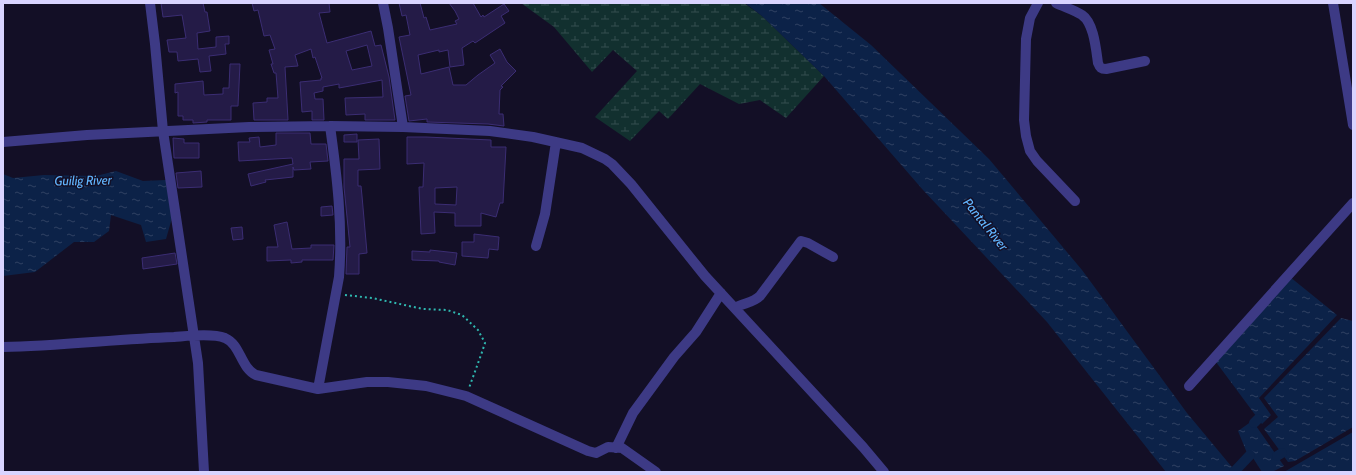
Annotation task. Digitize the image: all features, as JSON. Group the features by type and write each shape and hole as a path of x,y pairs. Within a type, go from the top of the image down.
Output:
{"street":[{"path":"150,3 163,131 179,233 185,285 195,336 198,363 204,472"},
{"path":"382,3 388,28 403,127"},
{"path":"1038,3 1030,18 1026,39 1024,120 1026,136 1030,151 1037,161 1075,201"},
{"path":"1056,3 1082,15 1088,21 1091,28 1098,63 1102,69 1145,61"},
{"path":"1333,3 1353,125"},
{"path":"318,388 336,294 340,259 341,222 330,126"},
{"path":"3,142 87,135 250,127 403,127 490,131 556,142 590,151 612,164 631,184 705,276 863,447 884,472"},
{"path":"536,246 545,214 556,142"},
{"path":"1189,386 1353,203"},
{"path":"735,308 755,300 760,296 801,241 808,243 833,257"},
{"path":"616,448 633,413 674,357 696,332 721,293"},
{"path":"3,347 145,338 195,336 226,338 236,348 246,367 256,375 318,388 368,382 388,382 426,386 466,396 588,451 596,453 608,447 622,448 656,472"}],"path":[{"path":"336,294 372,298 423,309 448,310 462,315 478,330 484,343 466,396"}],"green space":[{"path":"521,3 744,3 762,16 824,76 786,118 760,100 739,104 700,84 668,119 659,111 630,141 595,117 637,71 613,50 592,72 554,27"}],"water":[{"name":"Pantal River","path":"745,3 819,3 871,45 989,159 1082,270 1187,413 1236,472 1166,472 1047,322 923,190 824,76 762,16"},
{"name":"Guilig River","path":"116,171 143,181 166,180 169,190 168,196 172,218 166,239 146,242 141,225 111,215 109,231 94,242 74,242 35,272 3,276 3,174 13,178 44,175 96,176"},
{"path":"1290,277 1337,315 1259,398 1271,415 1262,424 1216,362"},
{"path":"1341,318 1353,321 1353,427 1295,461 1288,462 1264,429 1278,417 1264,398"},
{"path":"1252,421 1284,466 1272,472 1262,472 1253,458 1247,453 1238,431"},
{"path":"1353,432 1353,472 1284,472"}],"building":[{"path":"161,3 203,3 205,12 207,12 210,31 197,33 198,49 216,47 216,37 229,36 229,44 225,44 226,54 209,56 211,71 200,72 198,59 178,61 177,52 169,52 167,40 186,38 182,15 163,17"},
{"path":"252,3 329,3 330,12 319,13 327,43 371,31 375,46 381,45 389,77 395,120 365,120 365,114 346,115 345,98 383,97 382,80 339,88 339,84 323,87 323,91 314,93 315,99 323,99 324,120 312,120 312,111 302,112 300,82 321,80 322,78 315,57 313,58 311,49 295,55 298,66 285,67 288,120 254,120 253,103 267,102 267,98 278,98 276,73 274,73 271,64 273,64 269,50 275,49 270,35 264,36 258,10 254,11","holes":["367,45 372,66 352,70 346,51"]},
{"path":"399,3 420,3 424,18 426,17 430,30 457,24 455,21 459,19 449,3 473,3 481,17 483,15 484,17 504,4 509,11 501,16 505,23 475,43 473,41 462,48 464,65 450,67 448,50 439,52 439,50 418,55 421,74 449,67 453,85 466,85 495,63 490,55 500,49 507,62 516,71 501,86 503,87 500,90 499,114 503,114 504,126 427,122 427,119 409,121 405,96 411,95 399,37 410,35 406,15 402,16"},
{"path":"230,64 240,64 238,106 231,106 231,120 207,120 207,122 193,123 193,120 183,120 183,116 178,116 178,92 175,93 175,84 203,81 204,95 223,94 223,88 229,88"},
{"path":"276,133 310,133 311,144 326,144 328,161 310,162 311,169 294,170 293,167 293,177 265,180 266,182 251,186 248,174 293,164 292,158 239,161 238,142 250,142 249,138 259,137 260,147 276,145"},
{"path":"357,134 357,142 344,142 344,135"},
{"path":"407,137 491,140 491,147 506,147 503,203 500,203 496,217 481,213 481,226 455,226 455,213 434,212 435,233 421,234 419,187 423,187 424,163 407,164","holes":["457,187 456,205 435,204 435,188"]},
{"path":"173,138 184,139 184,143 199,143 199,158 174,158"},
{"path":"379,139 380,169 358,170 358,186 361,186 367,253 359,254 359,274 346,274 347,247 350,247 344,187 344,159 359,159 358,140"},
{"path":"201,171 202,187 178,188 176,173"},
{"path":"332,206 333,215 321,216 321,207"},
{"path":"287,222 292,249 311,248 311,245 334,245 333,260 302,260 302,262 291,263 291,260 267,261 267,247 278,247 274,225"},
{"path":"242,227 243,239 233,240 231,228"},
{"path":"474,234 499,237 498,250 489,249 488,258 462,256 462,242 474,242"},
{"path":"430,250 457,253 455,265 439,261 412,260 412,251 430,252"},
{"path":"175,253 177,264 143,269 142,258"}],"waterway":[{"path":"1254,423 1258,419"},
{"path":"1277,456 1282,453"},
{"path":"1234,472 1250,455"}]}
